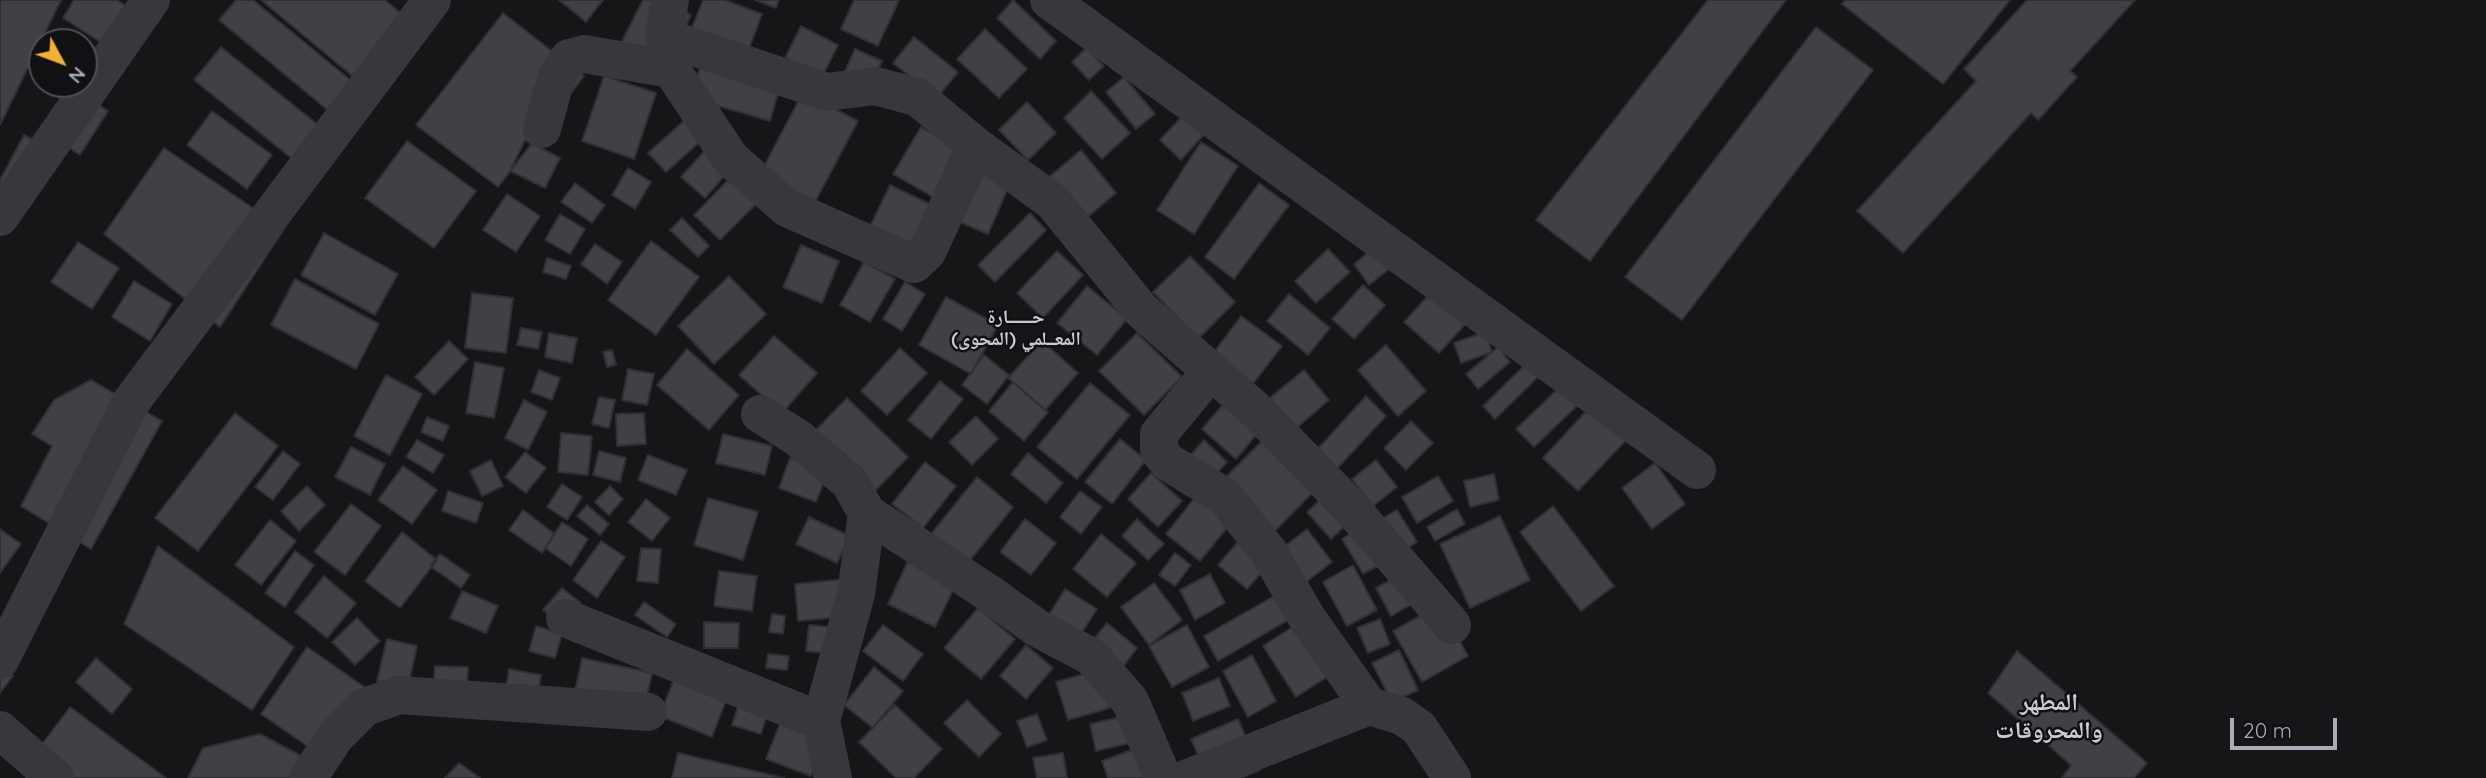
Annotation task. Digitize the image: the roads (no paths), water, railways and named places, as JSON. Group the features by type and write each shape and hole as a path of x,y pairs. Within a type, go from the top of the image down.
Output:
{"street":[{"path":"0,216 151,0"},
{"path":"0,660 131,402 432,0"},
{"path":"670,0 668,53 731,159 787,208 914,264 927,252 976,146"},
{"path":"1049,0 1697,470"},
{"path":"542,129 556,78 569,58 584,54 668,53 827,92 875,86 917,97 976,146 1053,202 1141,310 1258,412 1352,509 1452,625"},
{"path":"1211,371 1159,434 1159,451 1168,462 1225,498 1268,551 1307,618 1369,706 1402,716 1419,729 1452,778"},
{"path":"760,414 798,438 849,482 867,513 1037,628 1092,657 1130,701 1163,778"},
{"path":"833,778 821,721 856,594 867,513"},
{"path":"565,618 821,721"},
{"path":"308,778 335,737 365,707 399,695 648,712"},
{"path":"1188,778 1369,706"},
{"path":"0,730 55,778"}],"district":[{"name":"حــــــارة المعــلمي (المحوى)","path":"1016,328"},
{"name":"المطهر والمحروقات","path":"2049,717"}]}
